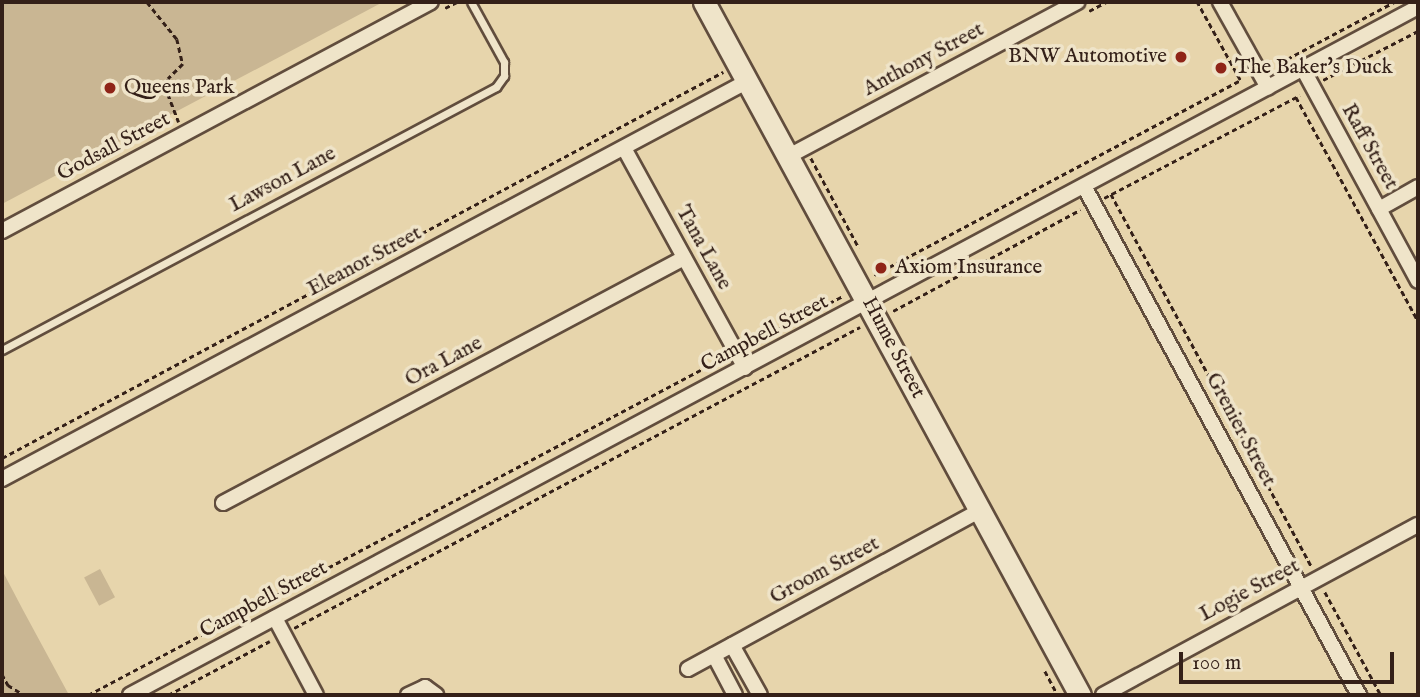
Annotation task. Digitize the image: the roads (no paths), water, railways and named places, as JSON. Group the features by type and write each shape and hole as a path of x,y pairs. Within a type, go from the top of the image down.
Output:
{"street":[{"name":"Godsall Street","path":"2,231 431,2"},
{"name":"Hume Street","path":"704,2 1080,695"},
{"name":"Anthony Street","path":"789,156 1078,2"},
{"path":"1220,2 1268,88"},
{"name":"Campbell Street","path":"130,695 1418,7"},
{"name":"Raff Street","path":"1303,69 1418,281"},
{"name":"Eleanor Street","path":"2,479 748,81"},
{"name":"Tana Lane","path":"624,148 745,368"},
{"name":"Grenier Street","path":"1084,186 1359,695"},
{"path":"1379,209 1418,187"},
{"name":"Ora Lane","path":"223,503 684,258"},
{"name":"Groom Street","path":"688,669 981,510"},
{"name":"Logie Street","path":"1103,695 1418,525"},
{"path":"275,618 316,695"},
{"path":"733,645 760,695"},
{"path":"714,655 736,695"},
{"path":"408,695 425,687 436,695"}],"lane":[{"name":"Lawson Lane","path":"2,350 496,87 504,76 504,62 471,2"}],"place":[{"name":"BNW Automotive","path":"1181,57"},
{"name":"The Baker's Duck","path":"1221,68"},
{"name":"Queens Park","path":"110,88"},
{"name":"Axiom Insurance","path":"881,268"}]}
